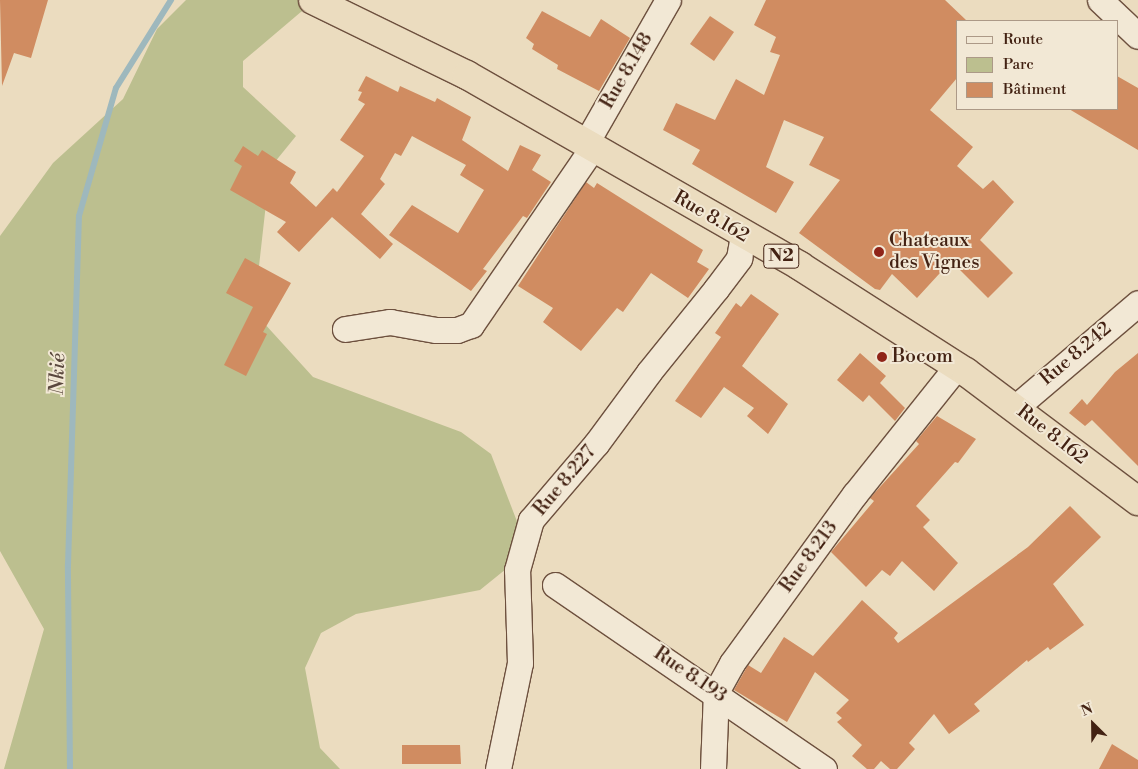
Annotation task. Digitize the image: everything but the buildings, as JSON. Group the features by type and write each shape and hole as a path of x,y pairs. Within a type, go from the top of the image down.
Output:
{"highway":[{"name":"Rue 8.162","path":"313,0 467,75 590,145 743,236 800,266 957,366 1016,407 1138,501"}],"street":[{"path":"1100,0 1138,36"},
{"name":"Rue 8.148","path":"345,329 390,322 436,330 457,330 471,325 590,145 659,4"},
{"name":"Rue 8.227","path":"498,769 520,663 517,570 531,520 596,444 649,372 716,289 739,258 743,236"},
{"name":"Rue 8.242","path":"1016,407 1138,302"},
{"name":"Rue 8.213","path":"713,769 716,692 732,663 855,494 957,366"},
{"name":"Rue 8.193","path":"554,585 716,692 824,769"}],"green space":[{"path":"186,0 315,0 243,61 243,87 296,136 270,168 257,284 263,322 313,377 461,432 491,454 518,524 512,564 480,590 356,614 321,633 305,668 320,748 340,769 4,769 44,629 0,551 0,236 53,163 123,99 157,29"}],"waterway":[{"name":"Nkié","path":"70,769 68,565 79,216 116,88 171,0"}],"place":[{"name":"Chateaux des Vignes","path":"879,252"},
{"name":"Bocom","path":"882,357"}]}
